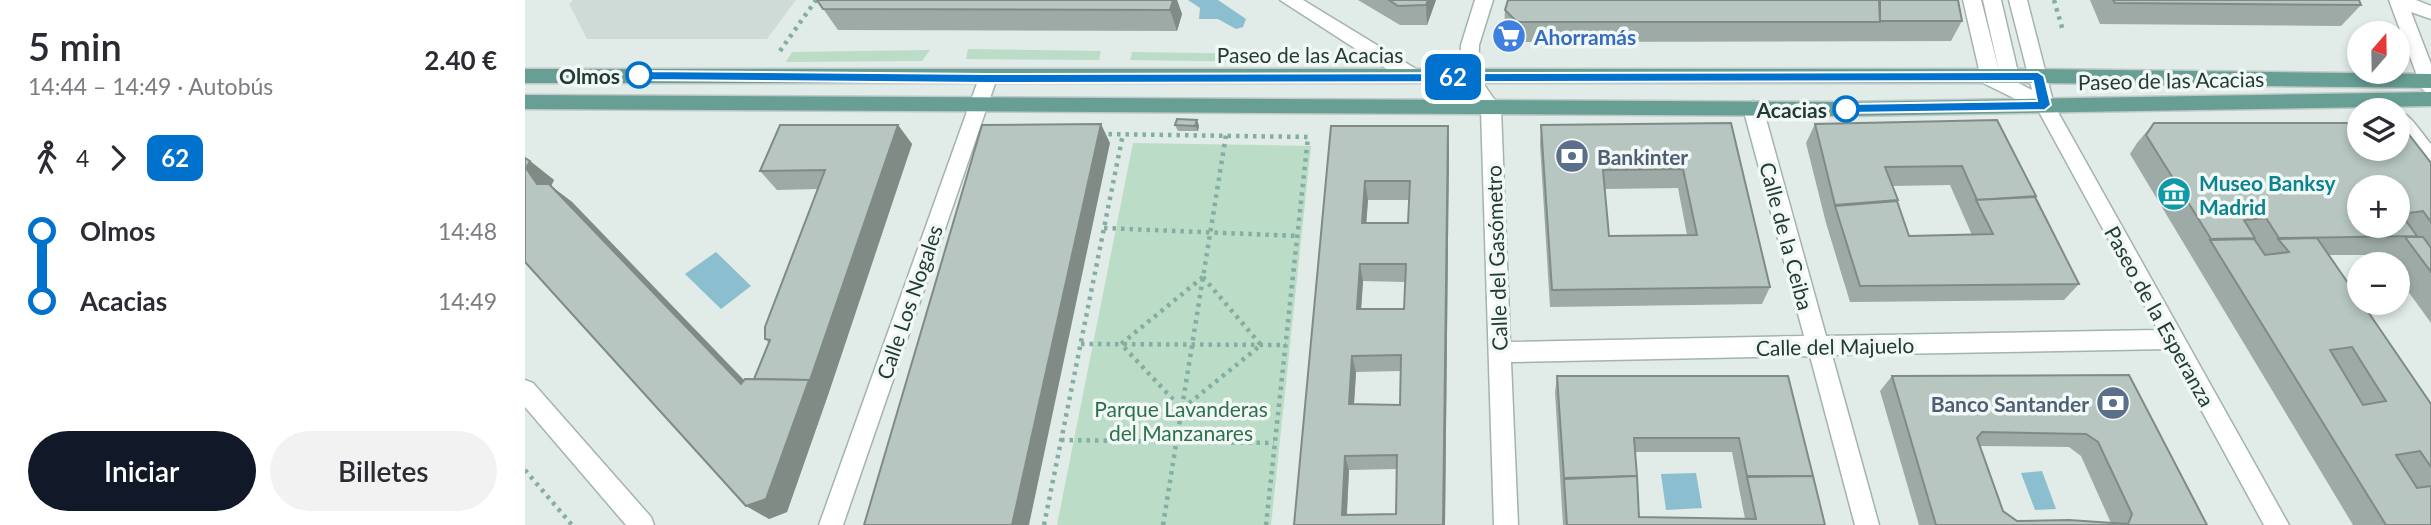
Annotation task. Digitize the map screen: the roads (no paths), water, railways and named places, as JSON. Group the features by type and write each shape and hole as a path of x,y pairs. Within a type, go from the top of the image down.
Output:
{"main road":[{"name":"Paseo de las Acacias","path":"525,76 2038,76 2430,87"},
{"name":"Paseo de las Acacias","path":"2404,98 2430,87"},
{"name":"Paseo de las Acacias","path":"525,102 1491,109 2347,105"}],"street":[{"path":"1289,0 1414,77"},
{"path":"1484,0 1470,45 1469,77 1491,109"},
{"path":"1972,0 1990,78 2045,105"},
{"path":"1992,0 2010,77"},
{"name":"Paseo de la Esperanza","path":"2018,0 2045,105 2171,339 2277,525"},
{"path":"2399,0 2431,13"},
{"path":"2399,0 2430,87"},
{"name":"Calle Los Nogales","path":"831,525 988,78"},
{"name":"Calle de la Ceiba","path":"1753,108 1867,525"},
{"name":"Calle del Gasómetro","path":"1491,109 1506,525"},
{"path":"2410,133 2431,159"},
{"name":"Calle del Majuelo","path":"1498,352 2171,339"},
{"path":"525,390 642,525"}],"water":[{"path":"1188,0 1218,0 1246,19 1243,27 1236,29 1218,19 1199,19 1200,8"},
{"path":"716,252 751,286 721,309 685,274"},
{"path":"2042,471 2056,509 2035,510 2021,473"},
{"path":"1696,473 1702,508 1666,510 1661,474"}],"place":[{"name":"Ahorramás","path":"1509,36"},
{"name":"Olmos","path":"639,75"},
{"name":"Acacias","path":"1846,109"},
{"name":"Bankinter","path":"1572,156"},
{"name":"Museo Banksy Madrid","path":"2174,194"},
{"name":"Banco Santander","path":"2113,403"}],"park label":[{"name":"Parque Lavanderas del Manzanares","path":"1181,420"}]}
